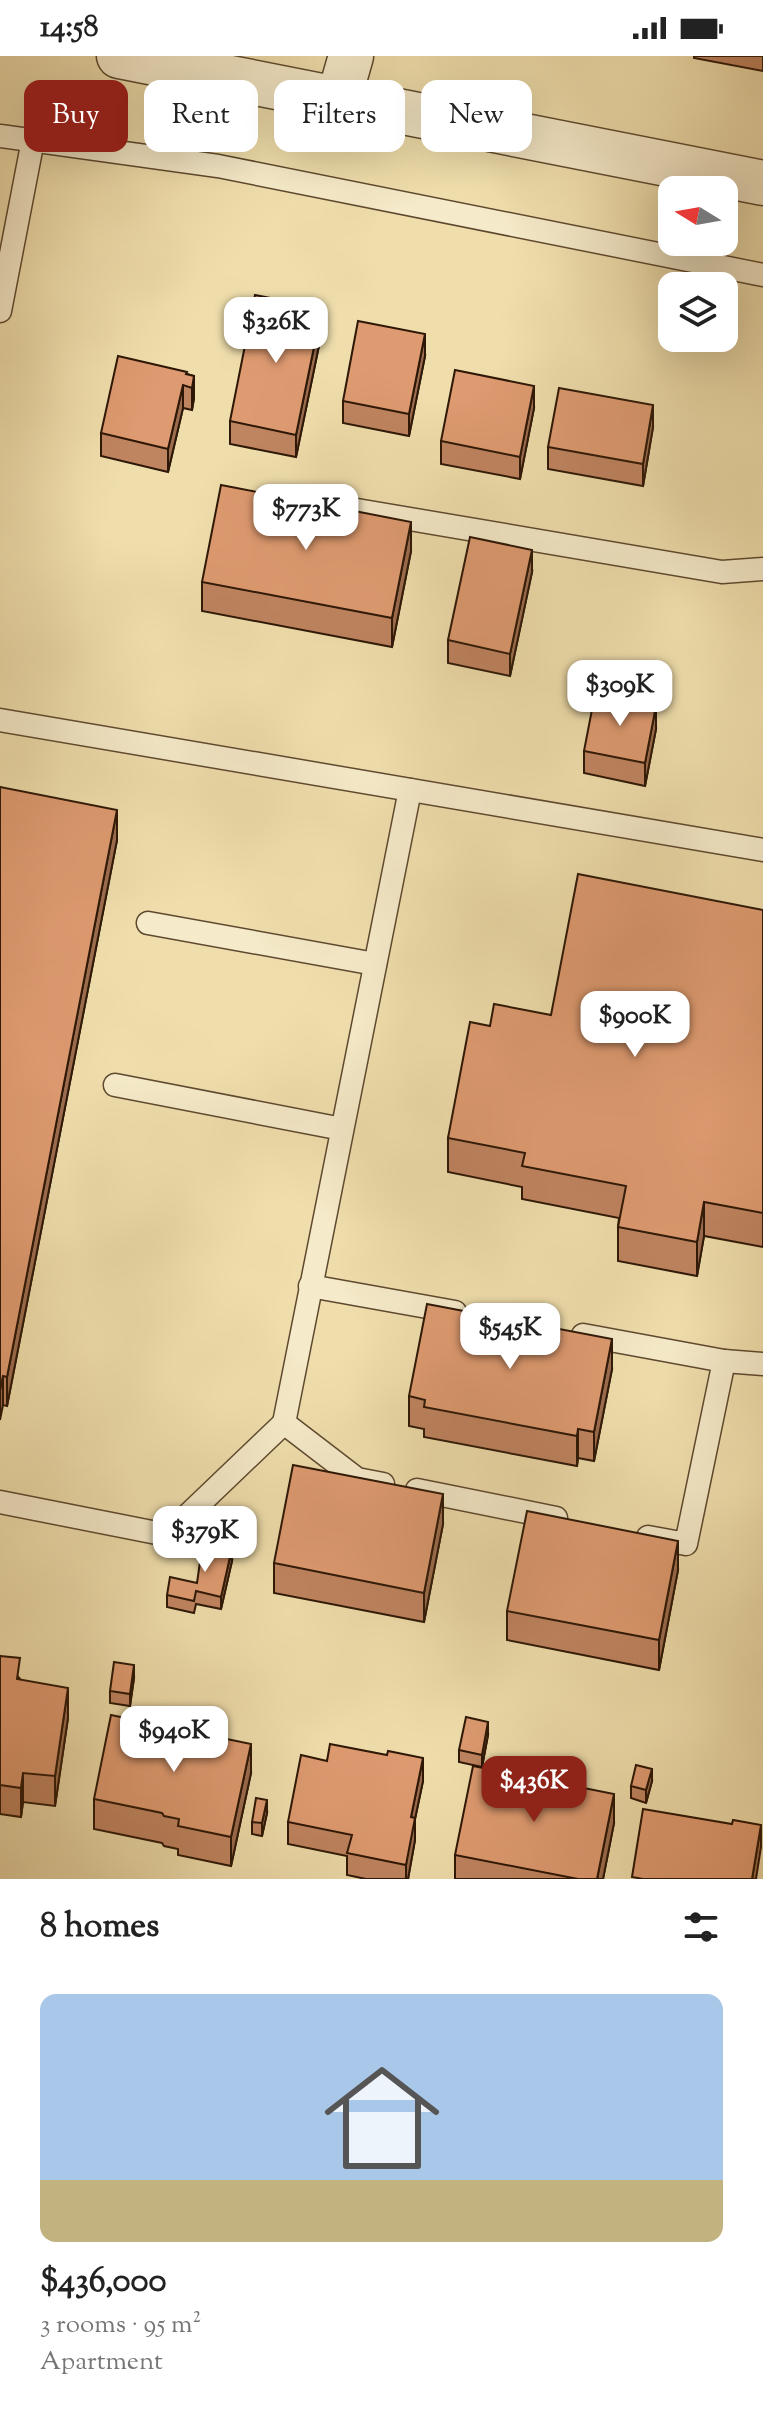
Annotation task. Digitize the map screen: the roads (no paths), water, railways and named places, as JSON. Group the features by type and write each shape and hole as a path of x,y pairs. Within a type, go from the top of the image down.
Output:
{"street":[{"path":"119,56 274,86"},
{"path":"344,80 351,56"},
{"path":"405,111 763,183"}],"lane":[{"path":"0,136 24,139"},
{"path":"0,311 31,152"},
{"path":"118,152 218,166 763,275"},
{"path":"259,494 722,572 763,569"},
{"path":"0,720 763,850"},
{"path":"0,1502 167,1535 284,1423 410,790"},
{"path":"148,923 375,964"},
{"path":"115,1085 342,1129"},
{"path":"310,1286 479,1316"},
{"path":"555,1330 724,1361 763,1364"},
{"path":"623,1532 686,1544 724,1361"},
{"path":"284,1423 357,1479 576,1522"}]}
